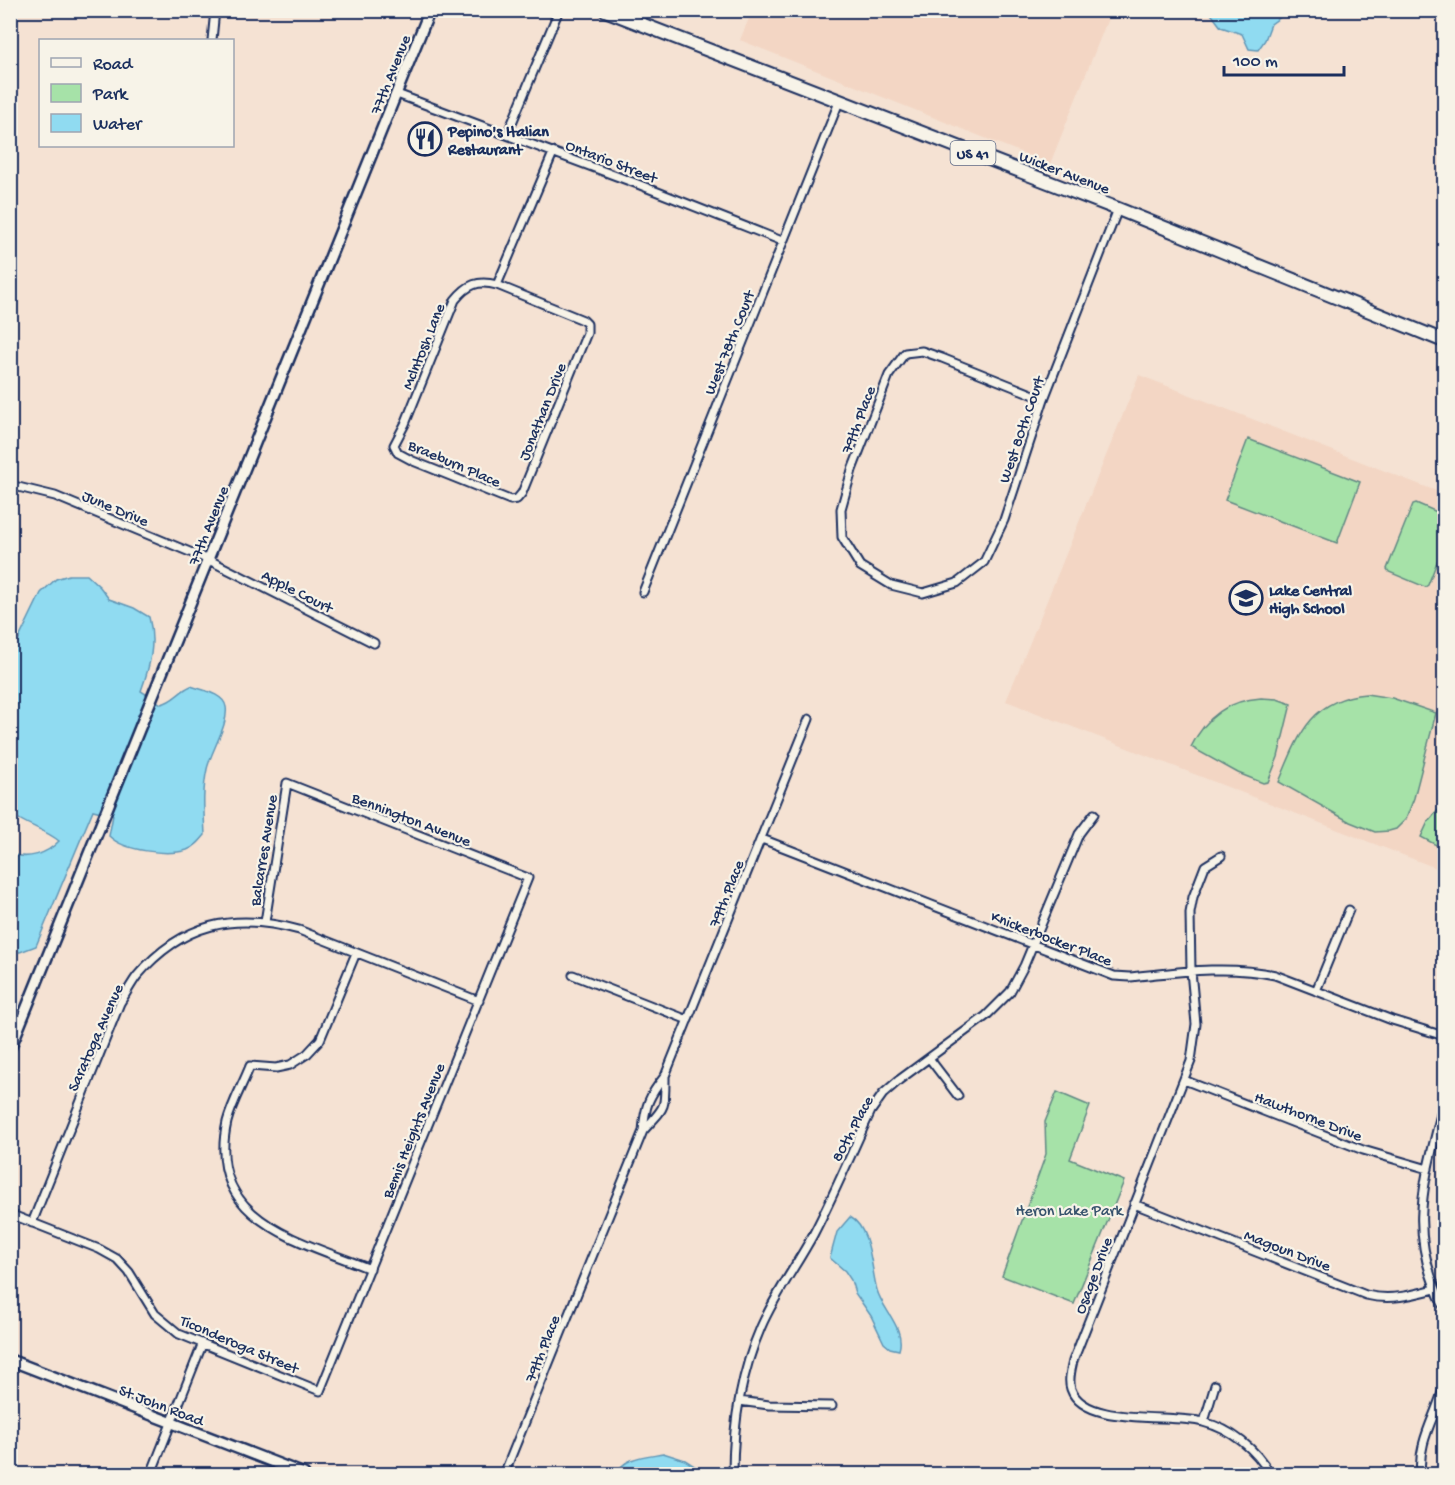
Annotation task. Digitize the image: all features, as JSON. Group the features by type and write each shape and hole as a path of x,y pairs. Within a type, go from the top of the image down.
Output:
{"highway":[{"name":"Wicker Avenue","path":"605,10 1118,209 1444,340"}],"street":[{"path":"212,39 215,10"},
{"name":"77th Avenue","path":"10,1049 430,10"},
{"path":"507,135 559,10"},
{"name":"Ontario Street","path":"397,94 782,241"},
{"name":"West 78th Court","path":"643,592 839,102"},
{"path":"497,285 553,153"},
{"name":"West 80th Court","path":"891,585 922,593 957,583 984,562 1004,520 1044,399 1118,209"},
{"name":"Mclntosh Lane","path":"394,445 405,424 455,300 472,284 486,282 497,285"},
{"name":"Jonathan Drive","path":"497,285 583,320 587,324 586,333 522,493 517,499 510,500"},
{"name":"79th Place","path":"891,585 860,566 842,537 842,509 852,470 889,375 905,352 922,351 942,357 1044,399"},
{"name":"Braeburn Place","path":"394,445 398,453 413,461 510,500"},
{"name":"June Drive","path":"10,485 55,496 209,560"},
{"name":"Apple Court","path":"209,560 374,643"},
{"name":"79th Place","path":"504,1474 643,1131 648,1099 665,1076 809,719"},
{"name":"Bennington Avenue","path":"287,783 528,878"},
{"name":"Balcarres Avenue","path":"265,922 287,783"},
{"name":"80th Place","path":"734,1474 734,1438 739,1401 750,1356 761,1327 813,1234 871,1111 884,1094 986,1016 1004,998 1017,980 1078,834 1094,814"},
{"name":"Knickerbocker Place","path":"762,838 1114,976 1235,968 1256,971 1275,975 1392,1020 1444,1036"},
{"name":"Osage Drive","path":"1221,856 1205,866 1193,897 1189,929 1196,1024 1191,1061 1073,1361 1070,1376 1071,1389 1078,1400 1095,1411 1186,1418 1221,1428 1239,1438 1255,1453 1270,1474"},
{"name":"Bemis Heights Avenue","path":"320,1391 528,878"},
{"path":"1316,991 1349,909"},
{"name":"Saratoga Avenue","path":"32,1223 120,1003 136,977 176,942 192,932 224,922 265,922 299,930 479,1001"},
{"path":"356,953 320,1040 307,1054 290,1065 276,1068 250,1066 228,1120 224,1158 233,1188 242,1204 254,1217 274,1230 370,1269"},
{"path":"573,975 688,1020"},
{"path":"929,1058 958,1096"},
{"name":"79th Place","path":"643,1131 666,1104 665,1076"},
{"name":"Hawthorne Drive","path":"1184,1080 1363,1150 1428,1169"},
{"path":"1444,1102 1422,1194 1421,1231 1435,1289 1444,1307"},
{"name":"Magoun Drive","path":"1134,1204 1366,1295 1386,1298 1406,1297 1435,1289"},
{"name":"Ticonderoga Street","path":"10,1214 99,1249 117,1259 129,1272 155,1314 179,1334 320,1391"},
{"path":"151,1474 202,1345"},
{"name":"St John Road","path":"10,1360 304,1474"},
{"path":"1204,1422 1215,1385"},
{"path":"1421,1474 1422,1446 1444,1386"},
{"path":"739,1401 769,1405 832,1406"},
{"path":"10,1462 11,1474"}],"shaded area":[{"path":"752,10 1111,11 1050,164 740,40"},
{"name":"Lake Central High School","path":"1139,375 1444,494 1444,871 1006,701"}],"green space":[{"path":"1248,439 1360,482 1337,543 1225,500"},
{"path":"1416,503 1444,515 1444,544 1428,585 1425,587 1389,572 1387,569 1413,504"},
{"path":"1366,694 1392,698 1436,713 1414,798 1406,819 1396,829 1389,831 1375,832 1350,822 1279,782 1300,736 1319,712 1347,697"},
{"path":"1261,698 1277,699 1291,704 1278,757 1268,782 1263,783 1238,773 1191,747 1203,727 1219,712 1238,702"},
{"path":"1444,803 1444,858 1439,855 1442,848 1421,837 1428,822"},
{"name":"Heron Lake Park","path":"1057,1092 1090,1106 1070,1159 1124,1181 1074,1304 1002,1276 1046,1154 1045,1122"}],"water":[{"path":"1209,11 1289,11 1271,24 1258,50 1249,49 1242,34 1221,27"},
{"path":"69,575 87,575 109,599 134,608 149,617 152,636 151,654 141,691 161,704 191,686 212,693 221,699 226,707 225,721 205,777 205,835 195,846 179,852 135,849 109,836 113,815 93,810 36,946 20,952 11,952 11,854 37,855 59,841 11,814 10,657 41,593 56,579"},
{"path":"850,1217 857,1222 866,1239 877,1290 899,1334 899,1350 890,1348 884,1343 871,1316 855,1293 851,1280 845,1271 830,1258 837,1232"},
{"path":"663,1453 685,1460 707,1474 617,1474 624,1464 630,1461"}],"place":[{"name":"Pepino's Italian Restaurant","path":"425,139"},
{"name":"Lake Central High School","path":"1246,598"}]}
